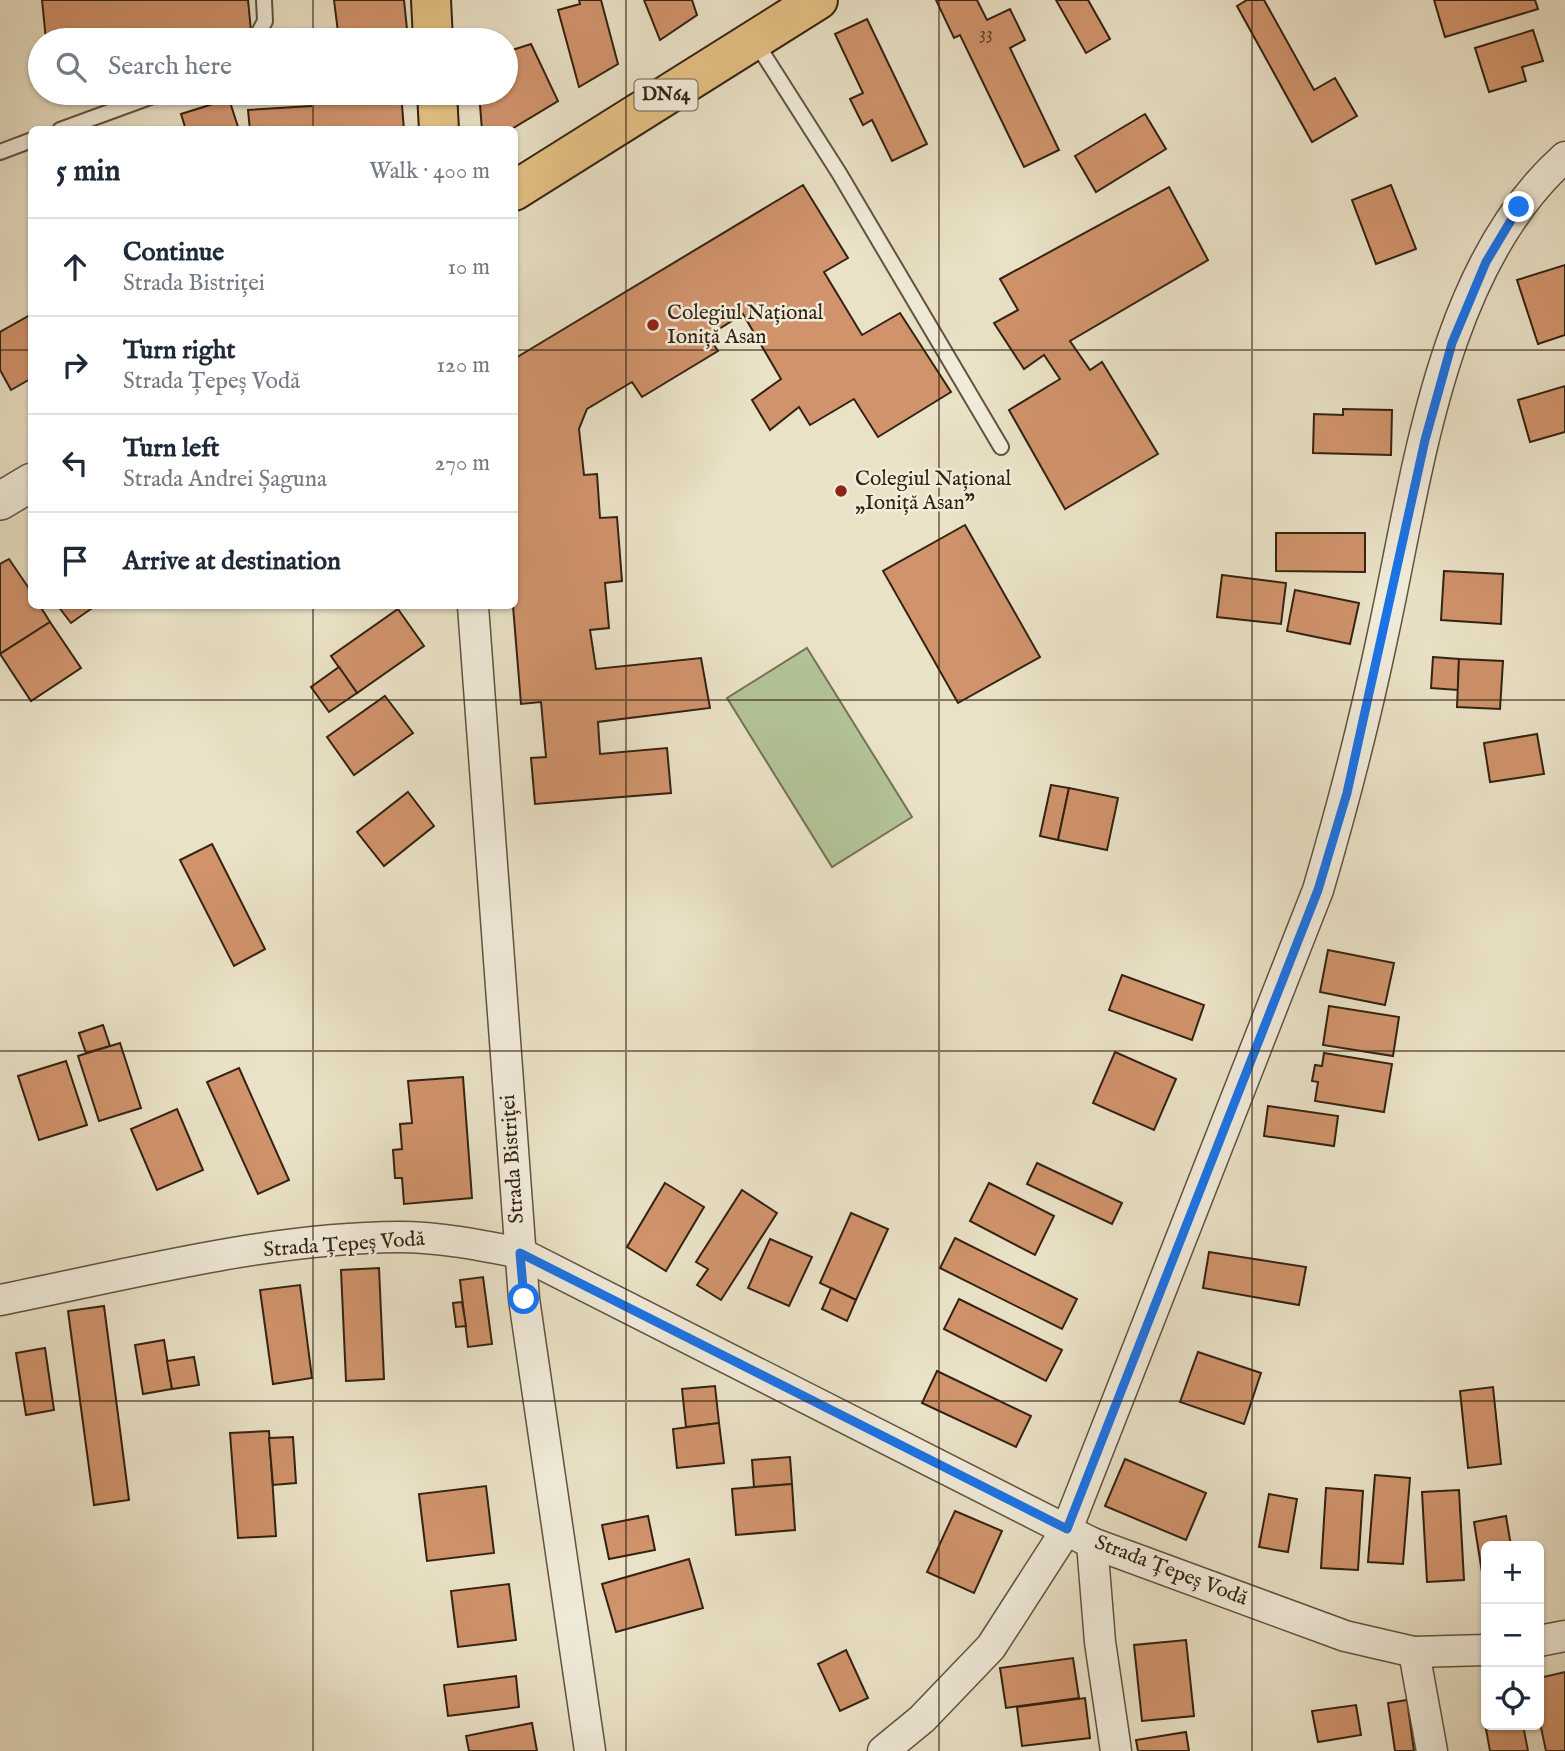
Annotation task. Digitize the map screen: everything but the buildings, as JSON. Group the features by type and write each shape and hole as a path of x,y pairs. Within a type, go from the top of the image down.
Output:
{"main road":[{"path":"431,0 432,28"},
{"name":"DN64","path":"518,188 818,0"},
{"path":"438,105 439,126"}],"street":[{"path":"883,1751 922,1719 991,1647 1079,1536 1318,890 1347,793 1425,440 1452,343 1486,262 1519,207 1565,157"},
{"path":"0,501 28,484"},
{"name":"Strada Bistriței","path":"473,609 520,1253 531,1358 590,1751"},
{"name":"Strada Țepeș Vodă","path":"0,1300 243,1252 316,1243 399,1237 453,1241 520,1253 1079,1536 1345,1636 1414,1652 1481,1650"},
{"path":"1079,1536 1100,1642 1116,1751"},
{"path":"1544,1640 1565,1636"},
{"path":"1414,1652 1433,1751"}],"lane":[{"path":"261,28 265,21 264,0"},
{"path":"755,40 839,173 1001,447"},
{"path":"71,126 128,105"},
{"path":"0,152 28,142"}],"green space":[{"path":"807,648 912,817 832,867 727,698"}],"place":[{"name":"Colegiul Național Ioniță Asan","path":"653,325"},
{"name":"Colegiul Național „Ioniță Asan”","path":"841,491"}],"route":[{"path":"524,1299 520,1253 1067,1529 1318,890 1347,793 1425,440 1452,343 1486,262 1519,207"}]}
